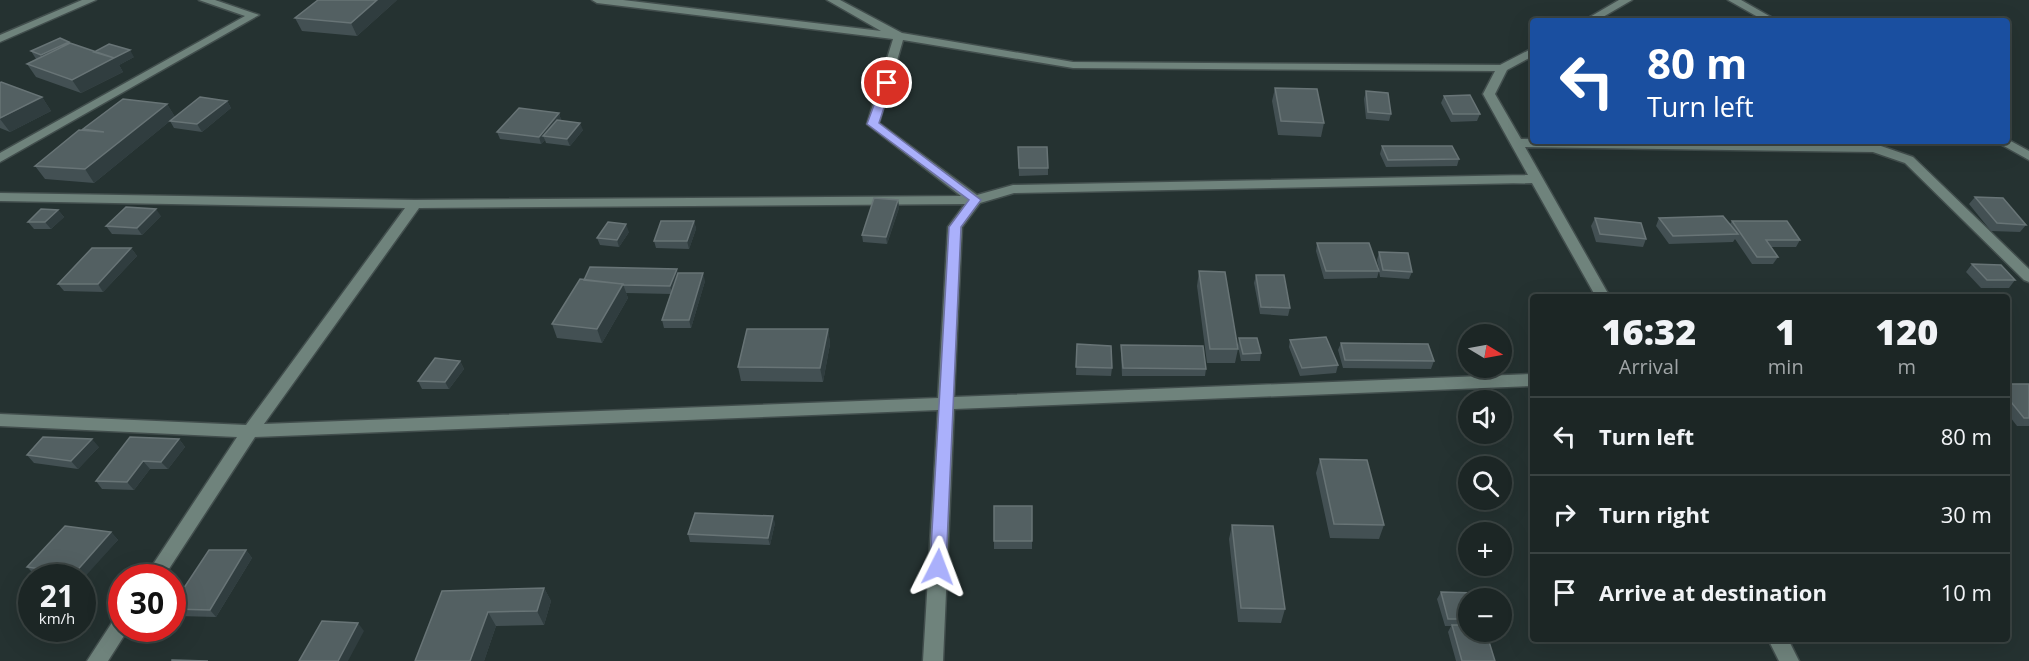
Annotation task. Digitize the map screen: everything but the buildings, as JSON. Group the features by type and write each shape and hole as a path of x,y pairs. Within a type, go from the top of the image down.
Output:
{"street":[{"path":"0,39 91,0"},
{"path":"0,158 254,15 204,0"},
{"path":"597,0 899,36 1073,65 1502,68 1530,53"},
{"path":"832,0 899,36"},
{"path":"1594,18 1627,0"},
{"path":"1733,0 1767,18"},
{"path":"899,36 873,124 975,200"},
{"path":"1502,68 1489,94 1601,294"},
{"path":"1518,143 1530,143"},
{"path":"1589,144 1874,148 1909,160 2029,277"},
{"path":"2007,144 2029,156"},
{"path":"0,197 415,204 975,200 1013,189 1537,179"},
{"path":"933,661 955,227 975,200"},
{"path":"162,564 250,431 415,204"},
{"path":"0,420 250,431 1530,380"},
{"path":"97,661 110,642"},
{"path":"1780,642 1789,661"}],"route":[{"path":"887,83 873,124 975,200 955,227 938,567"}]}
